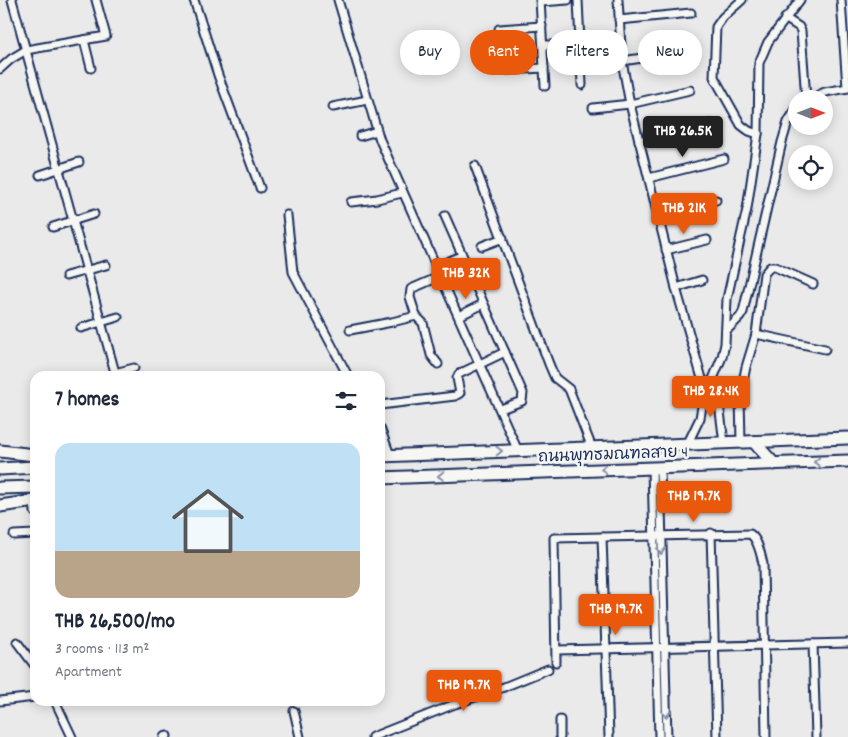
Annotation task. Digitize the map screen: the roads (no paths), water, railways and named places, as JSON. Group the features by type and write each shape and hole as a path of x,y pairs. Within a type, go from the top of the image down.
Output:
{"main road":[{"name":"ถนนพุทธมณฑลสาย 4","path":"385,456 848,438"},
{"path":"754,442 780,463"},
{"path":"0,451 30,454"},
{"name":"ถนนพุทธมณฑลสาย 4","path":"385,478 848,460"},
{"path":"0,469 30,467"},
{"path":"0,488 30,487"},
{"path":"0,506 30,502"}],"street":[{"path":"12,0 115,371"},
{"path":"0,69 10,59 26,50 106,36 96,0"},
{"path":"194,0 218,75 260,188"},
{"path":"338,0 377,131 402,193 437,266 518,451"},
{"path":"545,86 541,1 568,0"},
{"path":"578,0 579,30"},
{"path":"618,0 619,30"},
{"path":"742,0 717,24 714,77 741,125 749,131 758,134"},
{"path":"705,389 713,379 722,357 726,332 727,299 747,208 758,134 759,64 768,42 800,0"},
{"path":"833,91 848,88 841,0"},
{"path":"619,20 691,13"},
{"path":"785,18 799,27 805,90"},
{"path":"499,29 542,26"},
{"path":"84,40 91,68"},
{"path":"543,45 547,45"},
{"path":"537,68 544,68"},
{"path":"582,75 582,85"},
{"path":"625,75 666,250 705,389 700,418 687,445"},
{"path":"593,108 630,104 690,90"},
{"path":"333,107 367,100"},
{"path":"726,332 743,312 788,122"},
{"path":"639,141 710,124"},
{"path":"360,136 377,131"},
{"path":"649,178 724,159"},
{"path":"40,175 79,162"},
{"path":"475,166 555,378 568,388 592,448"},
{"path":"351,202 377,199 402,193"},
{"path":"657,214 716,200"},
{"path":"53,227 94,214"},
{"path":"287,215 293,272 345,371"},
{"path":"445,216 461,256 524,393 524,398 519,403 500,410"},
{"path":"482,246 503,238"},
{"path":"666,250 707,240"},
{"path":"437,266 461,256"},
{"path":"66,276 106,265"},
{"path":"741,443 740,396 756,334 764,274 770,267 780,268 813,284"},
{"path":"438,364 431,354 422,324 416,316 410,297 411,289 441,276"},
{"path":"676,288 702,280"},
{"path":"458,316 483,304"},
{"path":"350,330 416,316"},
{"path":"81,328 118,317"},
{"path":"756,334 825,349"},
{"path":"385,404 456,396 460,393 457,376 505,352"},
{"path":"125,371 134,368"},
{"path":"713,379 718,396 724,443"},
{"path":"656,468 659,737"},
{"path":"711,533 717,737"},
{"path":"556,662 554,538 711,533 750,534 756,541 764,564 766,737"},
{"path":"14,535 30,534"},
{"path":"657,535 665,648 667,737"},
{"path":"602,537 609,737"},
{"path":"17,642 30,659"},
{"path":"557,650 848,643"},
{"path":"813,644 816,737"},
{"path":"372,737 548,669"},
{"path":"0,701 30,698"},
{"path":"57,706 72,737"},
{"path":"294,711 300,737"},
{"path":"560,720 560,737"}]}
